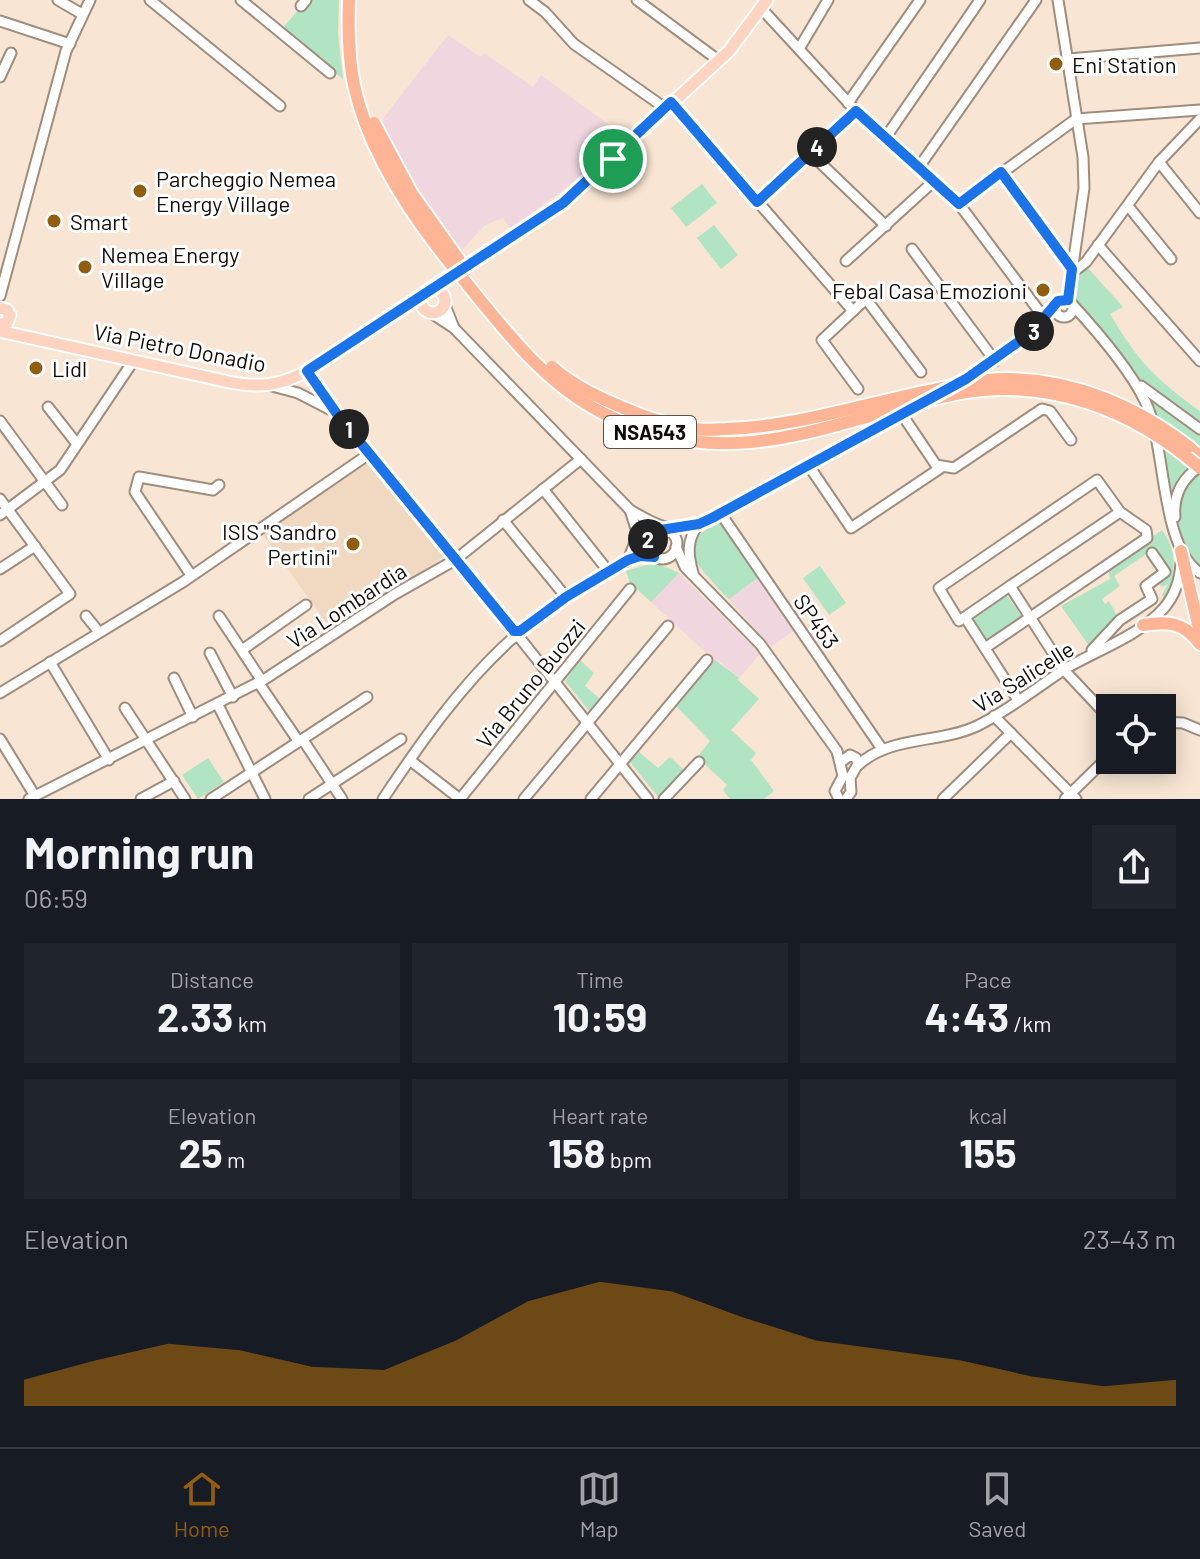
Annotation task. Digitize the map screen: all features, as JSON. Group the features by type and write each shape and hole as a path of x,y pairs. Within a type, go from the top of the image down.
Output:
{"highway":[{"name":"NSA543","path":"351,0 352,33 361,90 378,131 412,194 458,259 530,347 560,374 596,397 643,416 696,430 753,428 818,417 973,381 1004,379 1069,388 1109,399 1164,428 1200,457"},
{"name":"NSA543","path":"351,0 348,34 358,98 373,140 401,193 450,263 524,351 549,376 600,412 670,437 744,444 825,430 962,393 1019,390 1064,396 1135,420 1200,467"},
{"path":"1181,551 1200,633"},
{"path":"1143,625 1175,623 1190,631 1200,644"}],"main road":[{"name":"Via Pietro Donadio","path":"3,321 26,336 254,387 272,386 290,380 563,203 718,60 764,4"},
{"path":"394,312 439,312 453,274"},
{"path":"429,312 421,303 426,291 440,291 445,302"}],"street":[{"path":"58,0 82,14"},
{"path":"0,296 70,44 90,0"},
{"path":"150,0 280,106"},
{"path":"241,0 330,73"},
{"path":"529,0 545,12 574,44 668,105 853,311"},
{"path":"637,0 718,60"},
{"path":"799,49 828,0"},
{"path":"848,103 920,0"},
{"path":"886,137 980,0"},
{"path":"919,167 1036,0"},
{"path":"689,571 648,549 649,537 654,531 699,524 809,466 995,361 1064,306 1084,188 1083,157 1060,0"},
{"path":"764,4 799,49 848,103 959,204 1045,319"},
{"path":"0,21 70,44"},
{"path":"1068,59 1200,48"},
{"path":"0,77 11,53"},
{"path":"959,204 1076,119 1200,110"},
{"path":"757,202 856,111"},
{"path":"1072,269 1081,267 1159,162 1200,119"},
{"path":"810,153 886,226"},
{"path":"1159,162 1200,213"},
{"path":"1001,172 1072,269"},
{"path":"846,261 934,181"},
{"path":"1128,206 1171,259"},
{"path":"1098,245 1200,361"},
{"path":"912,249 995,361"},
{"path":"3,321 4,279"},
{"path":"858,389 822,340 866,299 921,372"},
{"path":"445,302 454,328"},
{"path":"1064,306 1097,335 1145,400 1153,421 1170,513 1181,551 1200,573"},
{"path":"429,312 454,328 633,512 649,537"},
{"path":"4,512 60,470 134,360"},
{"path":"307,371 337,414 648,799"},
{"path":"1130,376 1149,394 1200,429"},
{"path":"272,386 298,393 337,414"},
{"path":"48,407 77,444"},
{"path":"901,413 936,465 942,467 954,468 1042,409 1050,411 1071,440"},
{"path":"0,421 62,505"},
{"path":"0,693 191,575 369,454"},
{"name":"Via Lombardia","path":"32,797 260,681 395,594 455,560 581,459"},
{"path":"809,466 851,528 942,467"},
{"path":"1176,534 1174,508 1177,494 1190,473 1200,467"},
{"path":"191,575 135,492 139,477 213,490 219,485"},
{"path":"985,648 1147,538 1146,530 1120,512 1097,480 939,588 959,621 1120,512"},
{"path":"543,489 609,572"},
{"path":"0,499 4,512 35,546 70,594 0,641"},
{"path":"633,512 674,535 676,547 689,571 760,644 833,745 857,766 850,778 849,797"},
{"path":"628,560 638,535 633,512"},
{"name":"SP453","path":"721,514 882,749"},
{"path":"503,520 566,597"},
{"path":"689,571 688,547 699,524"},
{"path":"0,569 35,546"},
{"path":"383,799 456,699 495,653 517,634 566,597 628,560 672,554 676,547"},
{"name":"Via Salicelle","path":"848,757 960,732 994,716 1064,670 1143,625 1172,597 1178,583 1181,551"},
{"path":"1091,654 1112,628 1152,599 1146,586 1165,572 1152,553"},
{"path":"1010,586 1064,670 1096,704"},
{"name":"Via Bruno Buozzi","path":"460,799 630,589"},
{"path":"242,650 306,605"},
{"path":"86,616 99,632"},
{"path":"219,616 342,799"},
{"path":"965,617 1018,700"},
{"path":"524,799 668,626"},
{"path":"210,653 233,697"},
{"path":"591,799 707,660"},
{"path":"50,662 109,760"},
{"path":"174,678 193,717"},
{"path":"211,799 367,697"},
{"path":"218,705 265,799"},
{"path":"125,708 185,799"},
{"path":"994,716 1071,797 1096,770"},
{"path":"1176,723 1200,730"},
{"path":"943,799 1011,733"},
{"path":"0,739 32,797"},
{"path":"309,799 401,739"},
{"name":"Via Salicelle","path":"857,766 870,754"},
{"path":"835,796 848,757"},
{"path":"411,761 460,799"},
{"path":"664,799 699,762"},
{"path":"141,799 174,781"},
{"path":"951,791 959,799"}],"shaded area":[{"path":"448,35 480,57 484,53 533,87 541,75 624,136 578,179 511,229 503,218 485,225 461,251 419,191 382,128 381,121"},
{"name":"ISIS \"Sandro Pertini\"","path":"370,461 445,556 332,631 262,533"},
{"path":"679,573 760,654 739,678 718,660 716,662 651,602"},
{"path":"759,577 796,629 771,647 729,599"}],"green space":[{"path":"310,0 339,0 338,34 343,79 282,29 299,9 303,11"},
{"path":"702,184 717,203 686,227 671,208"},
{"path":"714,225 738,255 721,269 697,238"},
{"path":"1086,266 1123,307 1110,314 1130,344 1159,379 1200,411 1200,425 1152,393 1079,309 1073,294 1074,277"},
{"path":"1150,399 1200,432 1200,461 1171,504 1156,416"},
{"path":"1200,471 1200,570 1184,546 1178,519 1182,493"},
{"path":"719,521 759,577 729,599 703,571 693,548 700,534"},
{"path":"1162,530 1171,547 1174,564 1164,599 1162,595 1168,584 1162,587 1158,583 1171,571 1155,548 1114,576 1120,586 1102,599 1105,604 1109,601 1118,618 1090,647 1061,606 1110,579 1108,568"},
{"path":"650,564 679,573 651,602 630,583 626,571"},
{"path":"820,566 846,603 829,615 803,578"},
{"path":"1006,594 1022,617 987,642 973,618"},
{"path":"580,660 594,673 585,686 601,700 590,712 565,681"},
{"path":"715,660 739,678 759,699 731,730 756,753 751,760 774,791 764,799 730,799 723,790 727,785 697,757 710,741 675,705"},
{"path":"639,752 658,768 670,757 684,770 659,798 630,762"},
{"path":"208,758 224,782 198,799 182,775"}],"place":[{"name":"Eni Station","path":"1056,64"},
{"name":"Parcheggio Nemea Energy Village","path":"140,191"},
{"name":"Smart","path":"54,221"},
{"name":"Nemea Energy Village","path":"85,267"},
{"name":"Febal Casa Emozioni","path":"1043,290"},
{"name":"Lidl","path":"36,368"},
{"name":"ISIS \"Sandro Pertini\"","path":"353,544"}],"route":[{"path":"671,102 757,202 856,111 959,204 1001,172 1072,269 1068,300 1058,301 1031,333 966,379 712,518 682,528 654,531 647,544 654,557 640,556 628,560 566,597 520,631 514,631 337,414 307,371 563,203 613,159 671,102"}]}
